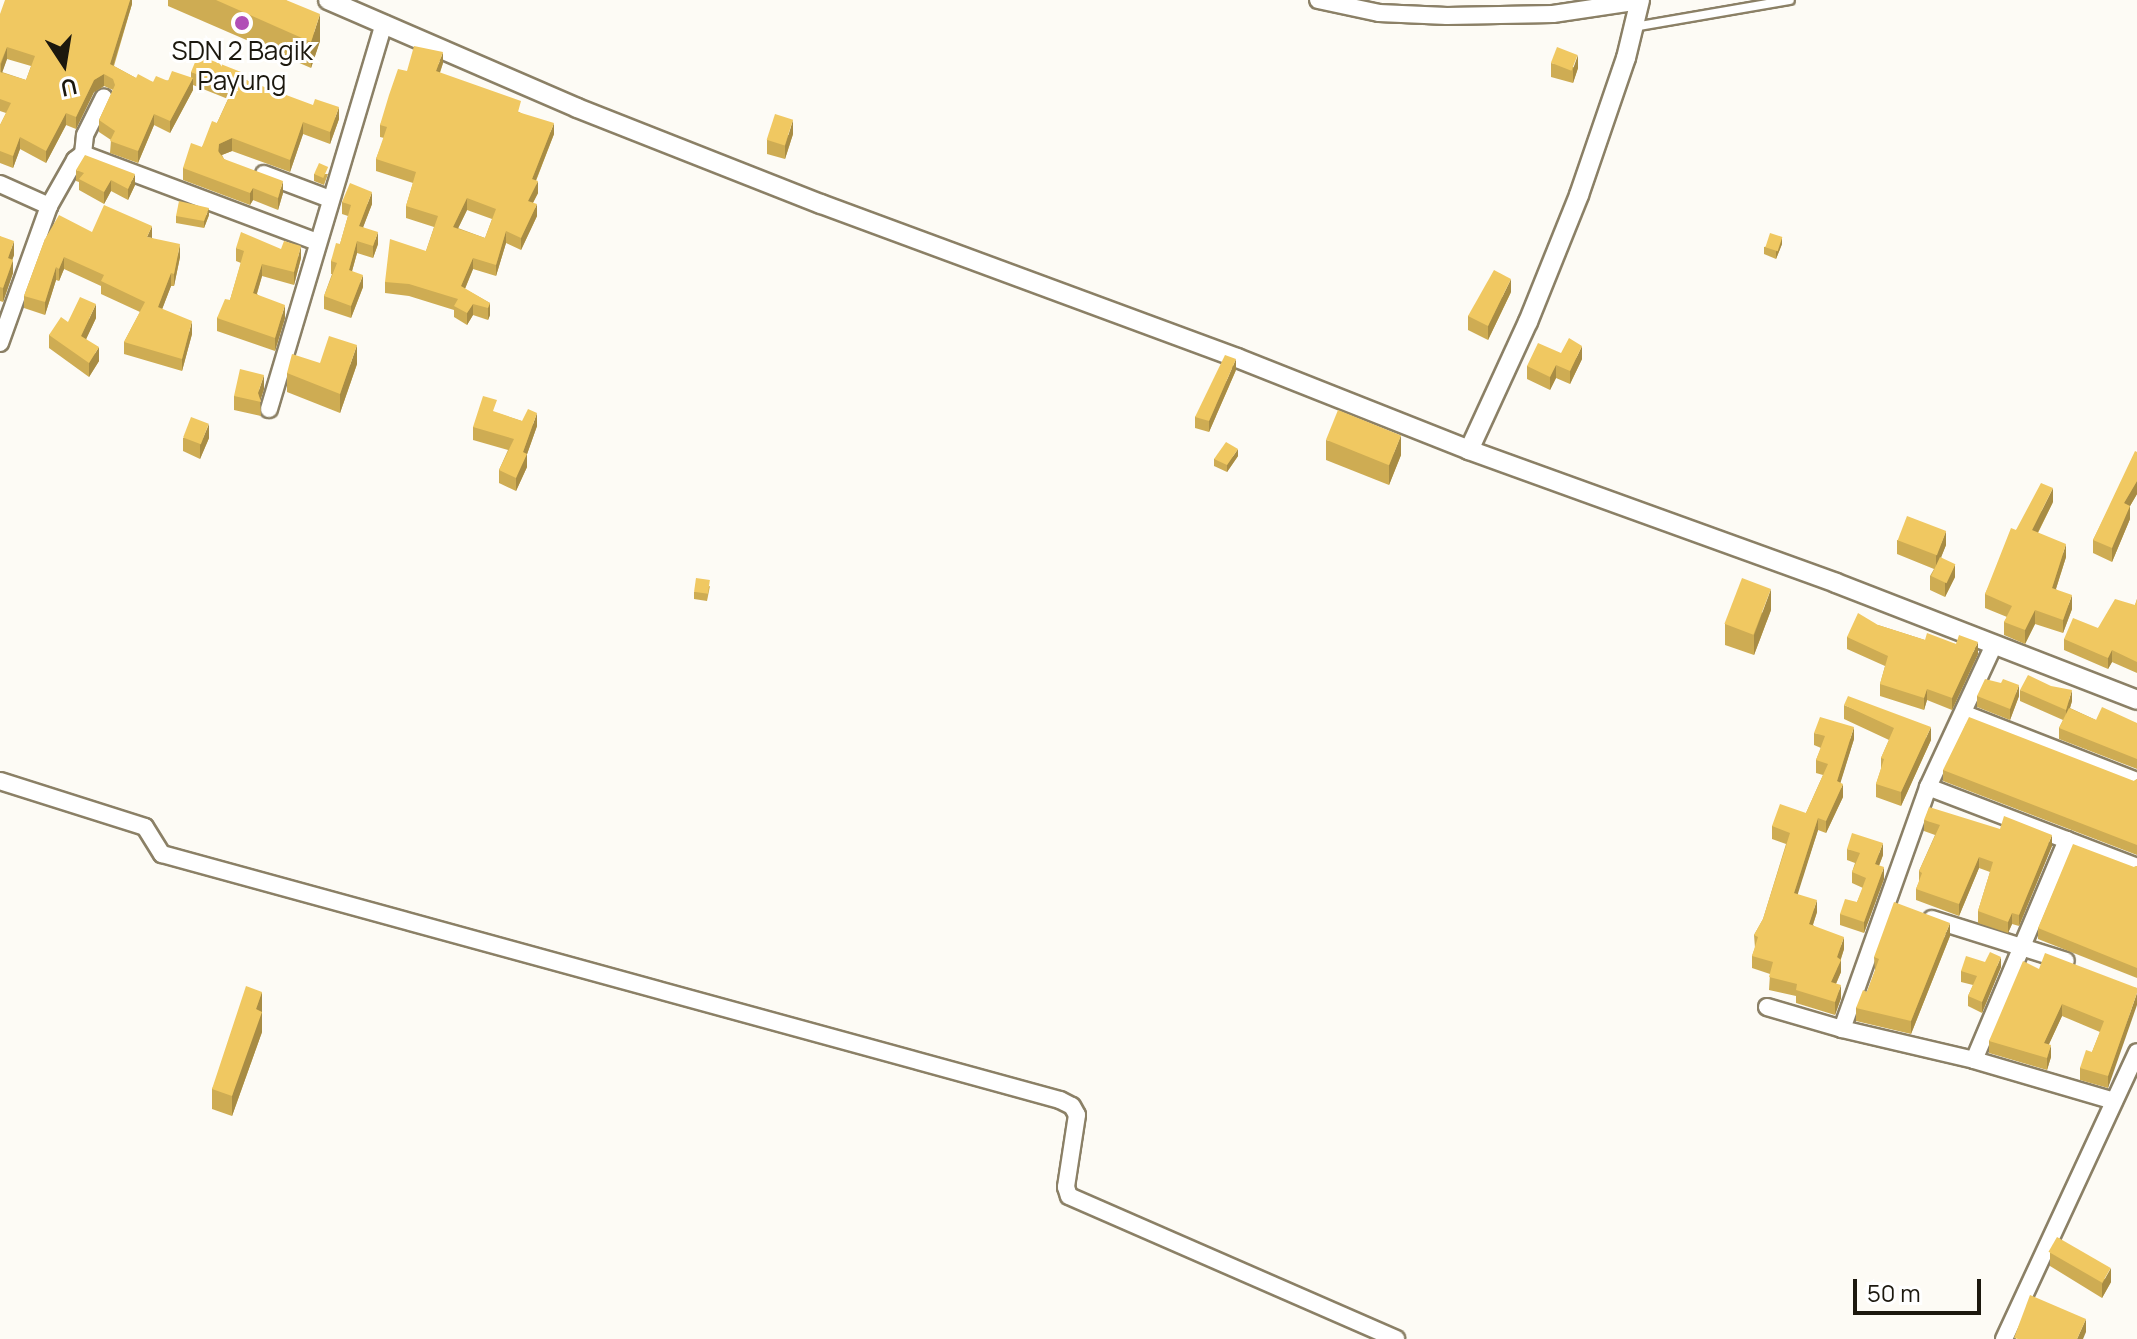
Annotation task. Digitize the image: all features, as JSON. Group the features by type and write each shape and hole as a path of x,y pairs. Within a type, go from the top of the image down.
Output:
{"street":[{"path":"328,0 577,108 821,204 1237,358 1469,450 1836,583 2137,700"},
{"path":"1318,0 1379,13 1447,16 1553,14 1640,0 1626,58 1554,261 1469,450"},
{"path":"269,409 384,24"},
{"path":"0,343 49,206 75,160 83,154 84,139 104,97"},
{"path":"83,154 317,242"},
{"path":"244,166 330,199"},
{"path":"0,184 49,206"},
{"path":"1842,1029 1899,906 1928,787 1965,714 1994,645"},
{"path":"1965,714 2137,781"},
{"path":"0,781 145,827 162,854 1060,1100 1072,1106 1077,1115 1066,1187 1069,1196 1396,1339"},
{"path":"1928,787 2137,867"},
{"path":"1974,1060 2067,840"},
{"path":"1899,906 2088,970"},
{"path":"1767,1007 1842,1029 1974,1060 2114,1101"},
{"path":"2004,1339 2114,1101 2133,1070 2137,1052"}],"lane":[{"path":"1633,27 1790,0"}],"building":[{"path":"5,0 130,0 110,64 136,78 138,74 153,82 156,76 168,81 172,71 193,78 170,121 154,114 138,151 110,141 115,131 99,120 115,85 113,79 104,74 94,80 76,117 66,113 46,151 20,137 13,156 0,151 0,125 11,103 0,99 0,72 26,80 35,56 7,47 0,64 0,14"},
{"path":"216,0 286,0 320,14 311,42"},
{"path":"414,46 443,52 436,71 521,101 518,112 554,123 532,179 538,181 528,201 537,204 521,238 506,231 496,265 473,258 461,286 490,303 488,308 473,304 467,313 454,306 458,299 409,284 385,282 390,239 426,251 438,216 406,206 416,172 376,159 387,127 380,125 398,69 407,71","holes":["467,198 496,209 485,238 453,227"]},
{"path":"1557,47 1578,55 1571,71 1551,63"},
{"path":"198,55 246,74 243,79 313,105 315,99 339,107 330,132 303,122 290,160 232,138 219,144 218,151 224,159 283,181 278,198 253,188 250,193 183,168 191,143 202,147 212,121 217,123 233,89 191,72"},
{"path":"775,114 793,120 785,146 767,140"},
{"path":"85,155 135,174 128,189 111,180 104,192 79,179 84,173 76,170"},
{"path":"319,163 328,167 323,178 314,174"},
{"path":"350,183 372,192 359,226 378,232 373,246 357,241 349,270 363,275 351,306 324,296 337,263 331,261 336,243 340,244 351,205 342,202"},
{"path":"179,201 209,208 204,221 176,216"},
{"path":"104,205 152,226 147,237 180,244 174,274 171,273 158,307 192,321 182,359 124,342 145,302 101,281 104,275 64,257 59,269 56,267 45,302 24,296 45,239 59,215 92,232"},
{"path":"241,232 281,249 284,241 301,246 294,272 262,264 253,293 285,305 275,338 217,318 225,299 230,300 244,251 236,248"},
{"path":"1770,233 1782,237 1778,251 1765,247"},
{"path":"0,236 14,241 8,258 13,260 3,288 0,287"},
{"path":"1494,270 1511,279 1488,326 1468,316"},
{"path":"80,297 96,304 81,336 99,347 89,363 49,335 61,317 68,322"},
{"path":"329,336 357,345 340,394 287,373 292,354 320,363"},
{"path":"1569,338 1582,346 1570,371 1556,365 1550,377 1527,366 1538,343 1561,353"},
{"path":"1225,355 1236,359 1209,421 1195,417"},
{"path":"240,369 264,375 258,393 261,402 234,396"},
{"path":"483,396 497,400 493,411 522,421 528,409 537,413 523,452 527,454 516,478 499,470 514,439 473,427"},
{"path":"1338,410 1401,435 1389,465 1326,440"},
{"path":"191,417 209,424 201,444 183,438"},
{"path":"1226,442 1238,449 1227,465 1214,459"},
{"path":"2135,451 2137,481 2124,503 2130,506 2112,548 2093,540"},
{"path":"2041,483 2053,488 2032,530 2066,544 2052,588 2072,595 2063,620 2035,610 2025,630 2004,622 2012,606 1985,594 2011,528 2016,530"},
{"path":"1907,516 1946,531 1937,555 1898,540"},
{"path":"1940,557 1955,564 1947,583 1931,576"},
{"path":"696,578 710,580 708,594 694,592"},
{"path":"1742,578 1771,589 1753,635 1724,624"},
{"path":"2115,599 2135,605 2137,599 2137,662 2112,650 2108,658 2064,639 2073,618 2098,628"},
{"path":"1858,613 1878,625 1925,640 1927,633 1956,644 1959,635 1978,642 1952,698 1927,689 1924,698 1880,684 1888,656 1847,637"},
{"path":"2028,675 2051,686 2072,690 2066,710 2020,690"},
{"path":"1985,679 2001,683 2003,679 2019,685 2010,709 1977,696"},
{"path":"1848,696 1931,727 1901,792 1876,784 1884,759 1881,758 1894,728 1844,705"},
{"path":"2102,707 2137,723 2137,759 2059,728 2069,708 2096,720"},
{"path":"1820,717 1854,727 1837,781 1843,784 1826,821 1818,818 1794,893 1817,900 1809,924 1844,937 1837,957 1841,960 1831,982 1841,985 1835,1002 1796,990 1797,984 1769,977 1773,962 1752,956 1758,937 1754,935 1763,919 1790,833 1772,826 1780,804 1806,813 1828,764 1816,760 1825,736 1814,733"},
{"path":"1969,717 2134,781 2137,779 2137,845 1943,770"},
{"path":"1929,807 2000,829 2004,816 2052,835 2019,915 2012,913 2008,922 1978,911 1993,862 1979,857 1959,904 1916,889 1922,873 1919,871 1940,825 1924,820"},
{"path":"1852,833 1883,843 1875,864 1884,867 1864,922 1840,914 1845,899 1857,902 1866,878 1852,872 1860,853 1847,849"},
{"path":"2073,844 2137,866 2137,968 2038,928"},
{"path":"1894,902 1950,923 1911,1021 1856,1008 1863,990 1867,992 1879,959 1874,957"},
{"path":"1990,952 2001,957 1982,1002 1968,996 1977,976 1961,971 1966,956 1985,962"},
{"path":"2045,953 2137,988 2108,1076 2080,1068 2086,1050 2092,1052 2104,1021 2062,1004 2044,1043 2051,1045 2047,1058 1989,1041 2023,961 2039,969"},
{"path":"246,986 262,992 256,1009 262,1012 232,1096 212,1089"},
{"path":"2057,1237 2111,1268 2102,1283 2048,1252"},
{"path":"2030,1295 2086,1319 2077,1339 2014,1338"}],"place":[{"name":"SDN 2 Bagik Payung","path":"242,23"}]}
